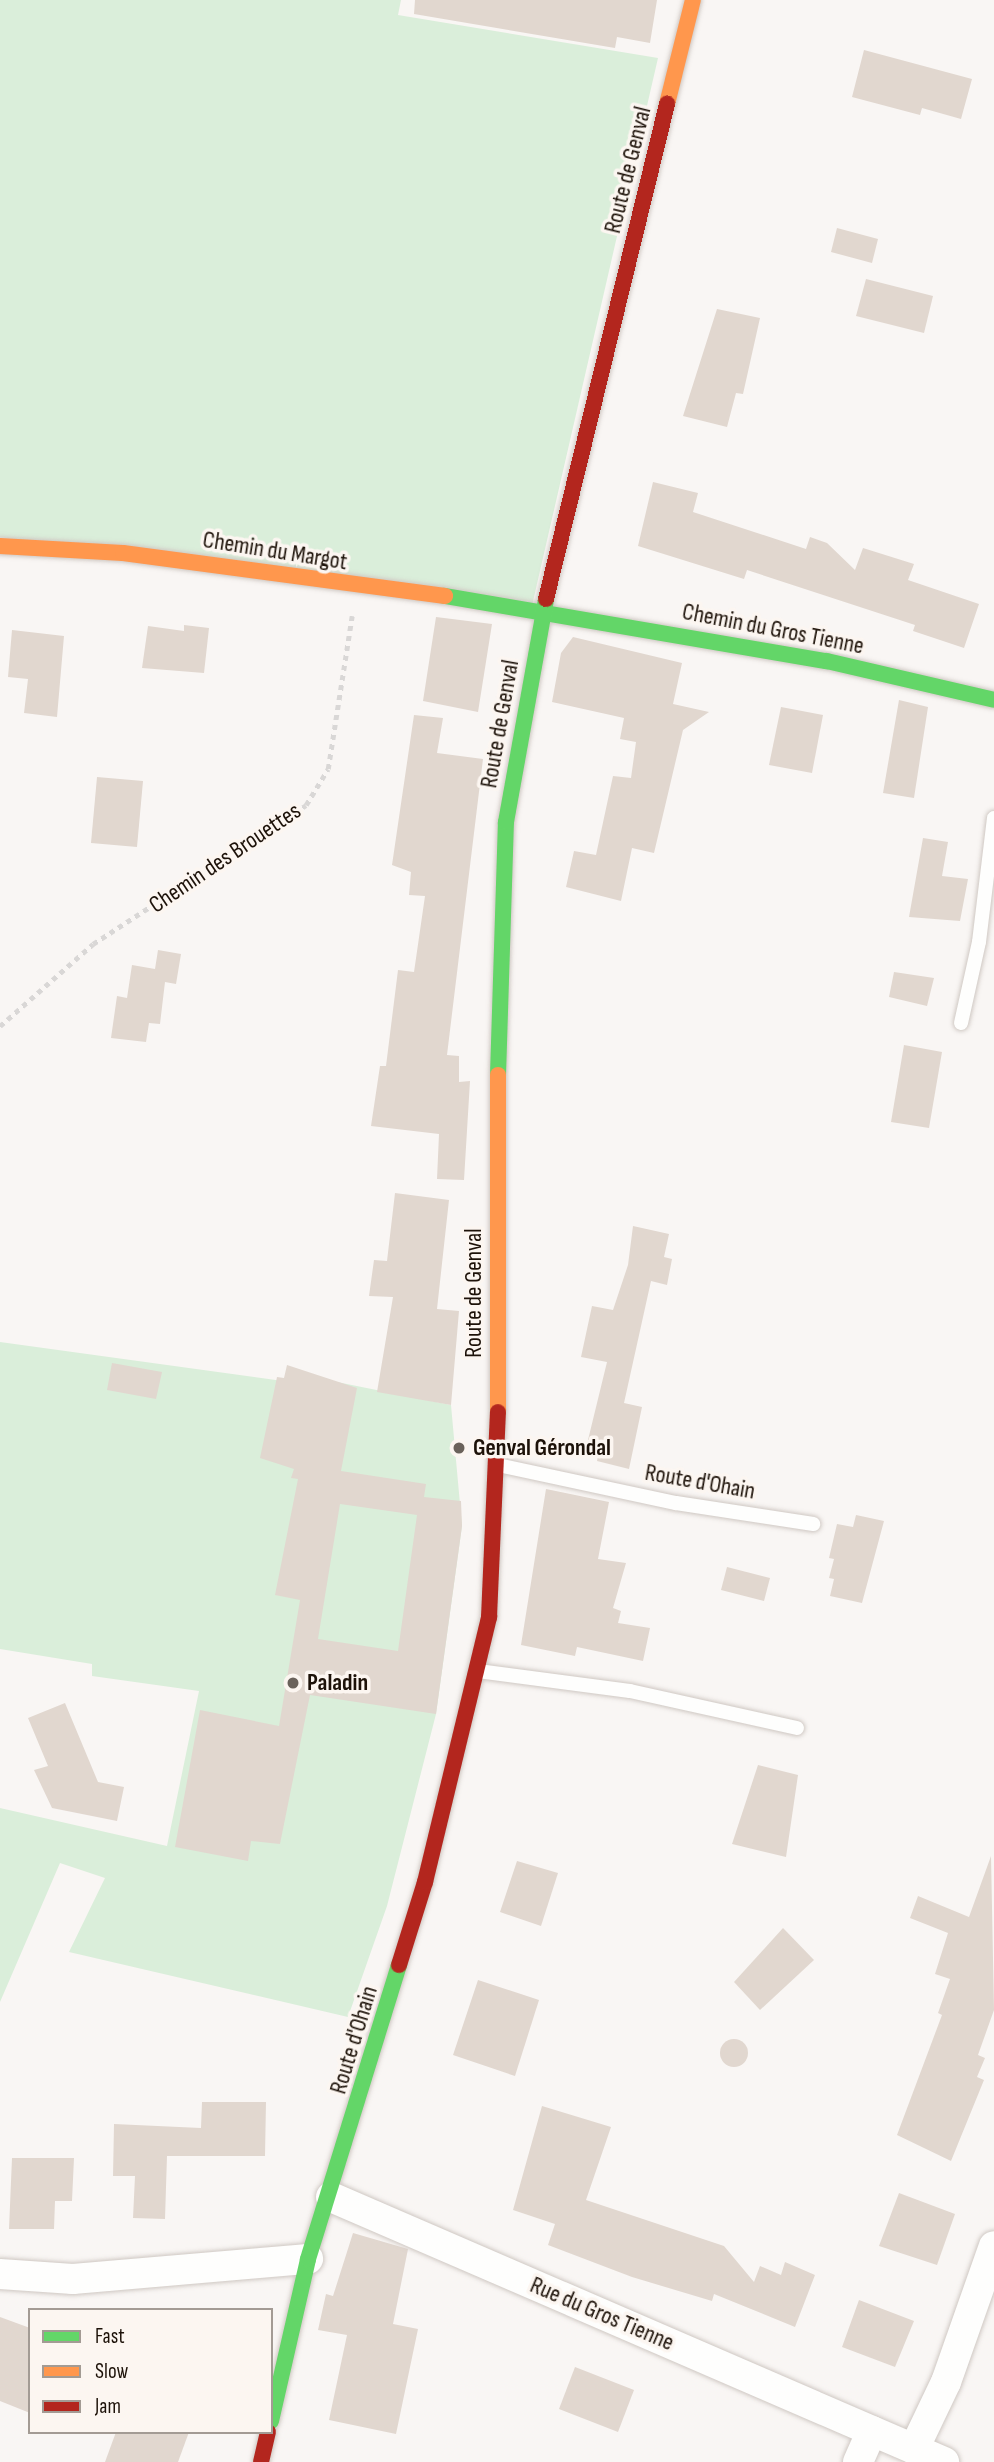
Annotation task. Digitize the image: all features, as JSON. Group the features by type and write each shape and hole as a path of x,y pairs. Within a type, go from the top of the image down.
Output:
{"main road":[{"name":"Route de Genval","path":"497,1469 500,897 506,822 543,609 693,0"},
{"name":"Chemin du Margot","path":"0,547 123,553 356,587 543,609"},
{"name":"Chemin du Gros Tienne","path":"543,609 827,661 994,700"},
{"name":"Route d'Ohain","path":"273,2412 308,2259 331,2197 425,1882 477,1671 489,1617 497,1469"},
{"path":"261,2462 268,2434"}],"street":[{"name":"Rue du Gros Tienne","path":"331,2197 944,2462"},
{"path":"914,2449 946,2382 994,2246"},
{"path":"0,2274 85,2278 308,2259"},
{"path":"858,2462 872,2431"}],"lane":[{"path":"961,1023 982,918 994,818"},
{"name":"Route d'Ohain","path":"497,1469 676,1503 813,1524"},
{"path":"477,1671 630,1691 797,1728"}],"path":[{"name":"Chemin des Brouettes","path":"0,1026 93,944 306,805 328,769 356,587"}],"green space":[{"path":"0,0 401,0 398,15 658,58 531,610 0,537"},
{"name":"Paladin","path":"0,1342 319,1386 322,1379 451,1405 462,1526 436,1714 387,1906 348,2017 69,1952 105,1878 60,1863 0,2002 0,1808 167,1846 199,1691 92,1676 92,1664 0,1649"}],"building":[{"path":"415,0 657,0 650,43 617,37 615,48 414,14"},
{"path":"864,50 972,79 961,119 922,108 920,115 852,97"},
{"path":"837,228 878,239 872,263 831,252"},
{"path":"866,279 933,296 924,333 856,316"},
{"path":"717,309 760,318 743,394 736,393 727,427 683,416"},
{"path":"653,482 698,493 693,512 806,549 810,537 827,543 855,570 863,548 914,564 908,580 979,604 964,648 913,631 915,625 747,570 744,579 638,546"},
{"path":"436,617 492,624 478,712 423,701"},
{"path":"184,625 209,628 204,673 142,668 148,626 184,631"},
{"path":"12,630 64,636 57,717 24,713 28,679 8,677"},
{"path":"573,637 682,663 673,704 709,712 683,730 654,853 632,848 621,901 566,887 574,851 596,855 613,776 631,778 636,742 620,739 624,718 552,702 561,653"},
{"path":"899,700 928,707 914,798 883,793"},
{"path":"781,707 823,715 812,773 769,765"},
{"path":"414,715 443,718 437,753 483,759 447,1055 459,1056 459,1082 470,1081 464,1180 437,1179 439,1134 371,1126 380,1066 386,1066 398,970 414,972 425,896 409,895 411,872 392,865"},
{"path":"97,777 143,781 137,847 91,843"},
{"path":"923,838 948,842 942,876 968,879 960,921 909,917"},
{"path":"158,950 181,954 176,984 165,982 160,1024 149,1023 146,1042 111,1038 117,996 127,998 132,965 155,969"},
{"path":"894,972 934,978 927,1006 889,997"},
{"path":"904,1045 942,1052 929,1128 891,1122"},
{"path":"395,1193 449,1200 437,1309 459,1311 451,1405 377,1392 393,1297 369,1296 374,1260 387,1261"},
{"path":"633,1226 669,1234 664,1257 672,1259 667,1285 651,1281 624,1403 642,1407 629,1469 597,1461 600,1447 587,1444 607,1362 581,1357 592,1306 613,1310 628,1265"},
{"path":"112,1363 162,1372 156,1399 107,1390"},
{"path":"287,1365 357,1388 341,1471 426,1484 424,1497 461,1501 462,1526 436,1714 310,1695 280,1844 251,1841 248,1861 175,1847 200,1710 279,1726 300,1600 275,1595 298,1479 291,1478 294,1469 260,1458 277,1377 284,1378","holes":["340,1504 417,1515 398,1651 318,1639"]},
{"path":"546,1489 609,1502 598,1559 626,1563 613,1608 621,1611 618,1623 650,1628 643,1661 577,1647 575,1656 521,1645"},
{"path":"856,1515 884,1521 862,1603 830,1596 834,1579 829,1578 834,1559 829,1558 837,1524 853,1527"},
{"path":"727,1567 770,1578 764,1601 721,1590"},
{"path":"65,1703 98,1782 124,1787 117,1821 52,1808 34,1770 48,1766 28,1718"},
{"path":"758,1765 798,1775 786,1857 732,1844"},
{"path":"991,1856 994,2010 978,2055 985,2058 977,2077 984,2080 951,2161 897,2135 942,2015 938,2013 950,1979 935,1974 948,1933 910,1918 918,1896 969,1917"},
{"path":"517,1861 558,1873 541,1926 500,1912"},
{"path":"783,1928 814,1960 760,2010 734,1982"},
{"path":"478,1980 539,2000 515,2076 453,2055"},
{"path":"734,2039 744,2043 748,2053 744,2063 734,2067 724,2063 720,2053 724,2043"},
{"path":"202,2102 266,2102 265,2156 167,2156 165,2219 133,2218 135,2176 113,2176 114,2124 201,2128"},
{"path":"542,2106 611,2127 586,2200 724,2246 754,2282 760,2266 781,2275 785,2262 815,2275 795,2327 714,2294 712,2301 632,2277 548,2245 555,2224 513,2210"},
{"path":"12,2158 74,2158 72,2201 55,2201 54,2229 9,2229"},
{"path":"899,2193 955,2214 937,2265 879,2246"},
{"path":"353,2233 408,2249 393,2324 418,2329 396,2434 329,2420 347,2335 318,2330 326,2294 333,2296"},
{"path":"859,2300 914,2321 895,2367 842,2347"},
{"path":"0,2317 28,2327 28,2412 0,2401"},
{"path":"575,2367 634,2390 618,2432 559,2409"},
{"path":"115,2434 188,2434 178,2462 105,2462"}],"traffic: fast":[{"path":"445,596 827,661 994,700"},
{"path":"498,1075 506,822 546,599"},
{"path":"273,2412 308,2259 399,1965"}],"traffic: slow":[{"path":"667,104 693,0"},
{"path":"0,546 123,553 445,596"},
{"path":"498,1075 498,1412"}],"traffic: jam":[{"path":"546,599 667,104"},
{"path":"399,1965 425,1882 489,1617 498,1412"},
{"path":"261,2462 268,2434"}],"place":[{"name":"Genval Gérondal","path":"459,1448"},
{"name":"Paladin","path":"293,1683"}]}
